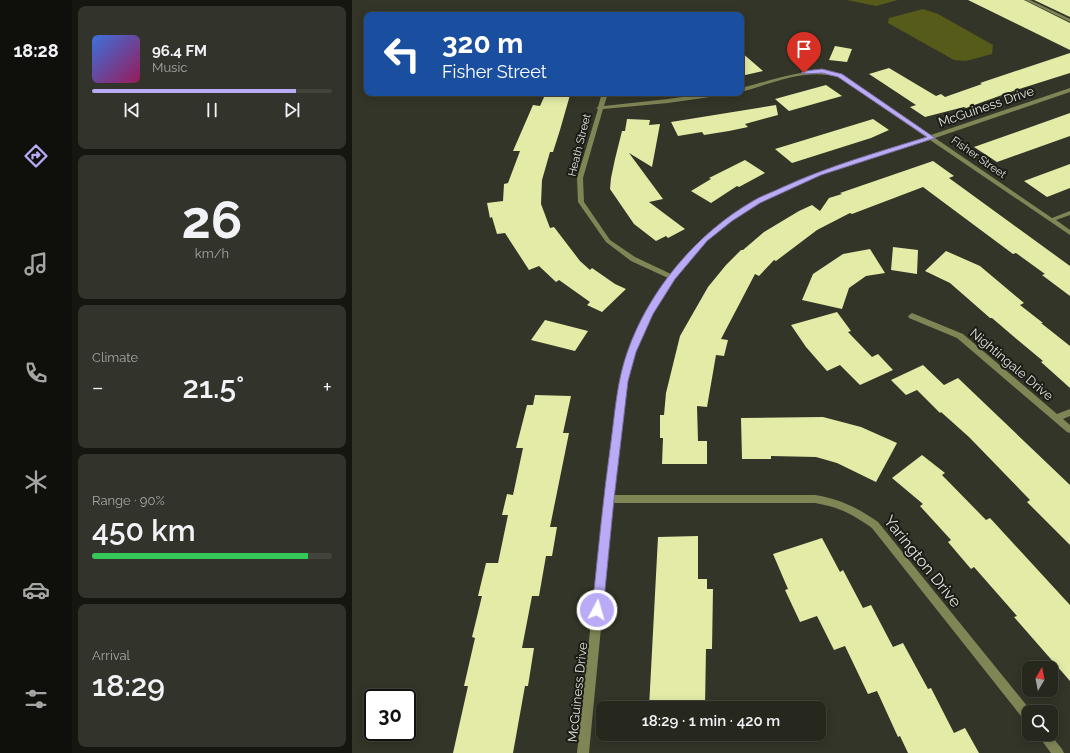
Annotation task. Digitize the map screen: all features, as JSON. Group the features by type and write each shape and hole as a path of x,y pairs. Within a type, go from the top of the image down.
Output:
{"street":[{"path":"1027,0 1070,20"},
{"name":"Fisher Street","path":"744,89 813,71 832,73 840,76 1070,233"},
{"name":"McGuiness Drive","path":"583,753 609,499 624,381 632,352 649,314 672,277 705,240 729,219 757,201 819,174 932,138 1070,90"},
{"name":"Heath Street","path":"604,96 599,108 580,178 581,202 608,241 633,259 672,277"},
{"path":"599,108 703,96"},
{"path":"1051,220 1070,213"},
{"name":"Nightingale Drive","path":"912,316 960,336 1070,430"},
{"path":"1057,418 1070,412"},
{"name":"Yarington Drive","path":"609,499 815,499 837,502 856,511 875,525 1022,708"},
{"path":"1048,741 1058,753"}],"shaded area":[{"path":"847,0 898,0 876,6"},
{"path":"923,9 938,14 993,45 992,54 966,61 954,60 888,23 889,18"}],"building":[{"path":"968,0 1024,0 1070,23 1070,50"},
{"path":"1034,0 1070,0 1070,17"},
{"path":"835,46 852,49 847,62 829,60"},
{"path":"1070,53 1070,73 966,108 964,107 925,117 910,107 916,105 869,74 889,68 936,96 941,94 945,97 982,84 980,83"},
{"path":"744,55 763,71 744,75"},
{"path":"826,85 842,96 789,111 775,99"},
{"path":"545,96 570,96 553,152 550,152 542,180 541,204 550,228 554,227 580,261 590,270 592,268 615,284 626,289 602,312 587,305 590,302 559,280 556,282 539,266 529,270 505,233 497,234 492,217 490,218 487,203 503,201 504,184 508,183 520,151 513,151 533,105 540,106"},
{"path":"776,105 778,115 745,124 748,127 729,131 704,135 702,132 678,136 671,122"},
{"path":"1070,113 1070,136 997,162 974,147"},
{"path":"627,119 650,120 649,125 660,124 652,167 629,153 663,199 649,202 685,229 668,238 666,236 656,241 634,224 610,189 615,159 622,131 625,131"},
{"path":"873,119 889,130 871,138 792,163 775,149"},
{"path":"745,160 765,173 739,187 737,186 711,203 691,191 711,179 709,178"},
{"path":"933,161 954,176 949,178 1070,266 1070,296 1042,275 1045,274 1016,253 1013,254 923,187 852,214 850,213 817,230 776,261 774,260 759,276 755,274 721,339 728,340 724,356 716,355 707,407 697,406 698,441 707,441 707,464 662,464 663,438 660,438 660,415 664,415 666,393 680,336 708,287 726,265 741,250 743,250 764,232 799,211 812,205 820,211 829,198 842,194 840,193"},
{"path":"1070,164 1070,188 1047,197 1024,181"},
{"path":"893,247 918,250 917,274 891,270"},
{"path":"870,249 885,273 866,276 849,288 842,309 802,300 813,274 843,254"},
{"path":"946,251 980,266 1024,303 1020,305 1070,346 1070,388 1041,362 1043,361 950,283 925,271"},
{"path":"837,312 851,331 848,332 872,357 878,354 893,370 860,385 840,365 827,371 806,347 791,325"},
{"path":"545,320 588,331 575,351 531,340"},
{"path":"923,365 944,385 958,378 1070,485 1070,545 1027,502 1030,500 969,437 941,412 940,413 917,390 906,395 891,380"},
{"path":"535,395 571,396 563,433 569,433 550,527 557,527 552,556 546,556 539,596 532,596 522,648 534,648 528,686 525,686 513,753 453,753 468,686 464,686 475,638 472,637 482,596 478,596 486,563 498,563 508,515 502,515 507,494 513,495 523,448 516,448 527,405 533,405"},
{"path":"823,417 861,427 897,443 876,482 837,463 816,457 771,456 771,459 742,459 741,418"},
{"path":"922,455 945,473 942,475 986,520 990,518 1070,605 1070,681 1058,667 1058,661 1052,661 1014,617 1017,616 974,567 971,569 948,542 951,540 920,506 923,504 892,478"},
{"path":"698,536 698,579 707,579 707,589 713,589 712,649 706,649 705,701 649,701 658,537"},
{"path":"822,538 840,572 843,570 863,608 871,605 893,647 903,643 928,689 931,688 954,733 965,728 979,753 908,753 900,736 898,737 877,691 868,694 845,646 834,650 817,616 800,622 785,590 788,589 773,554"}],"route":[{"path":"597,610 624,381 632,352 649,314 672,277 705,240 729,219 757,201 819,174 932,138 840,76 822,71 804,73"}]}
